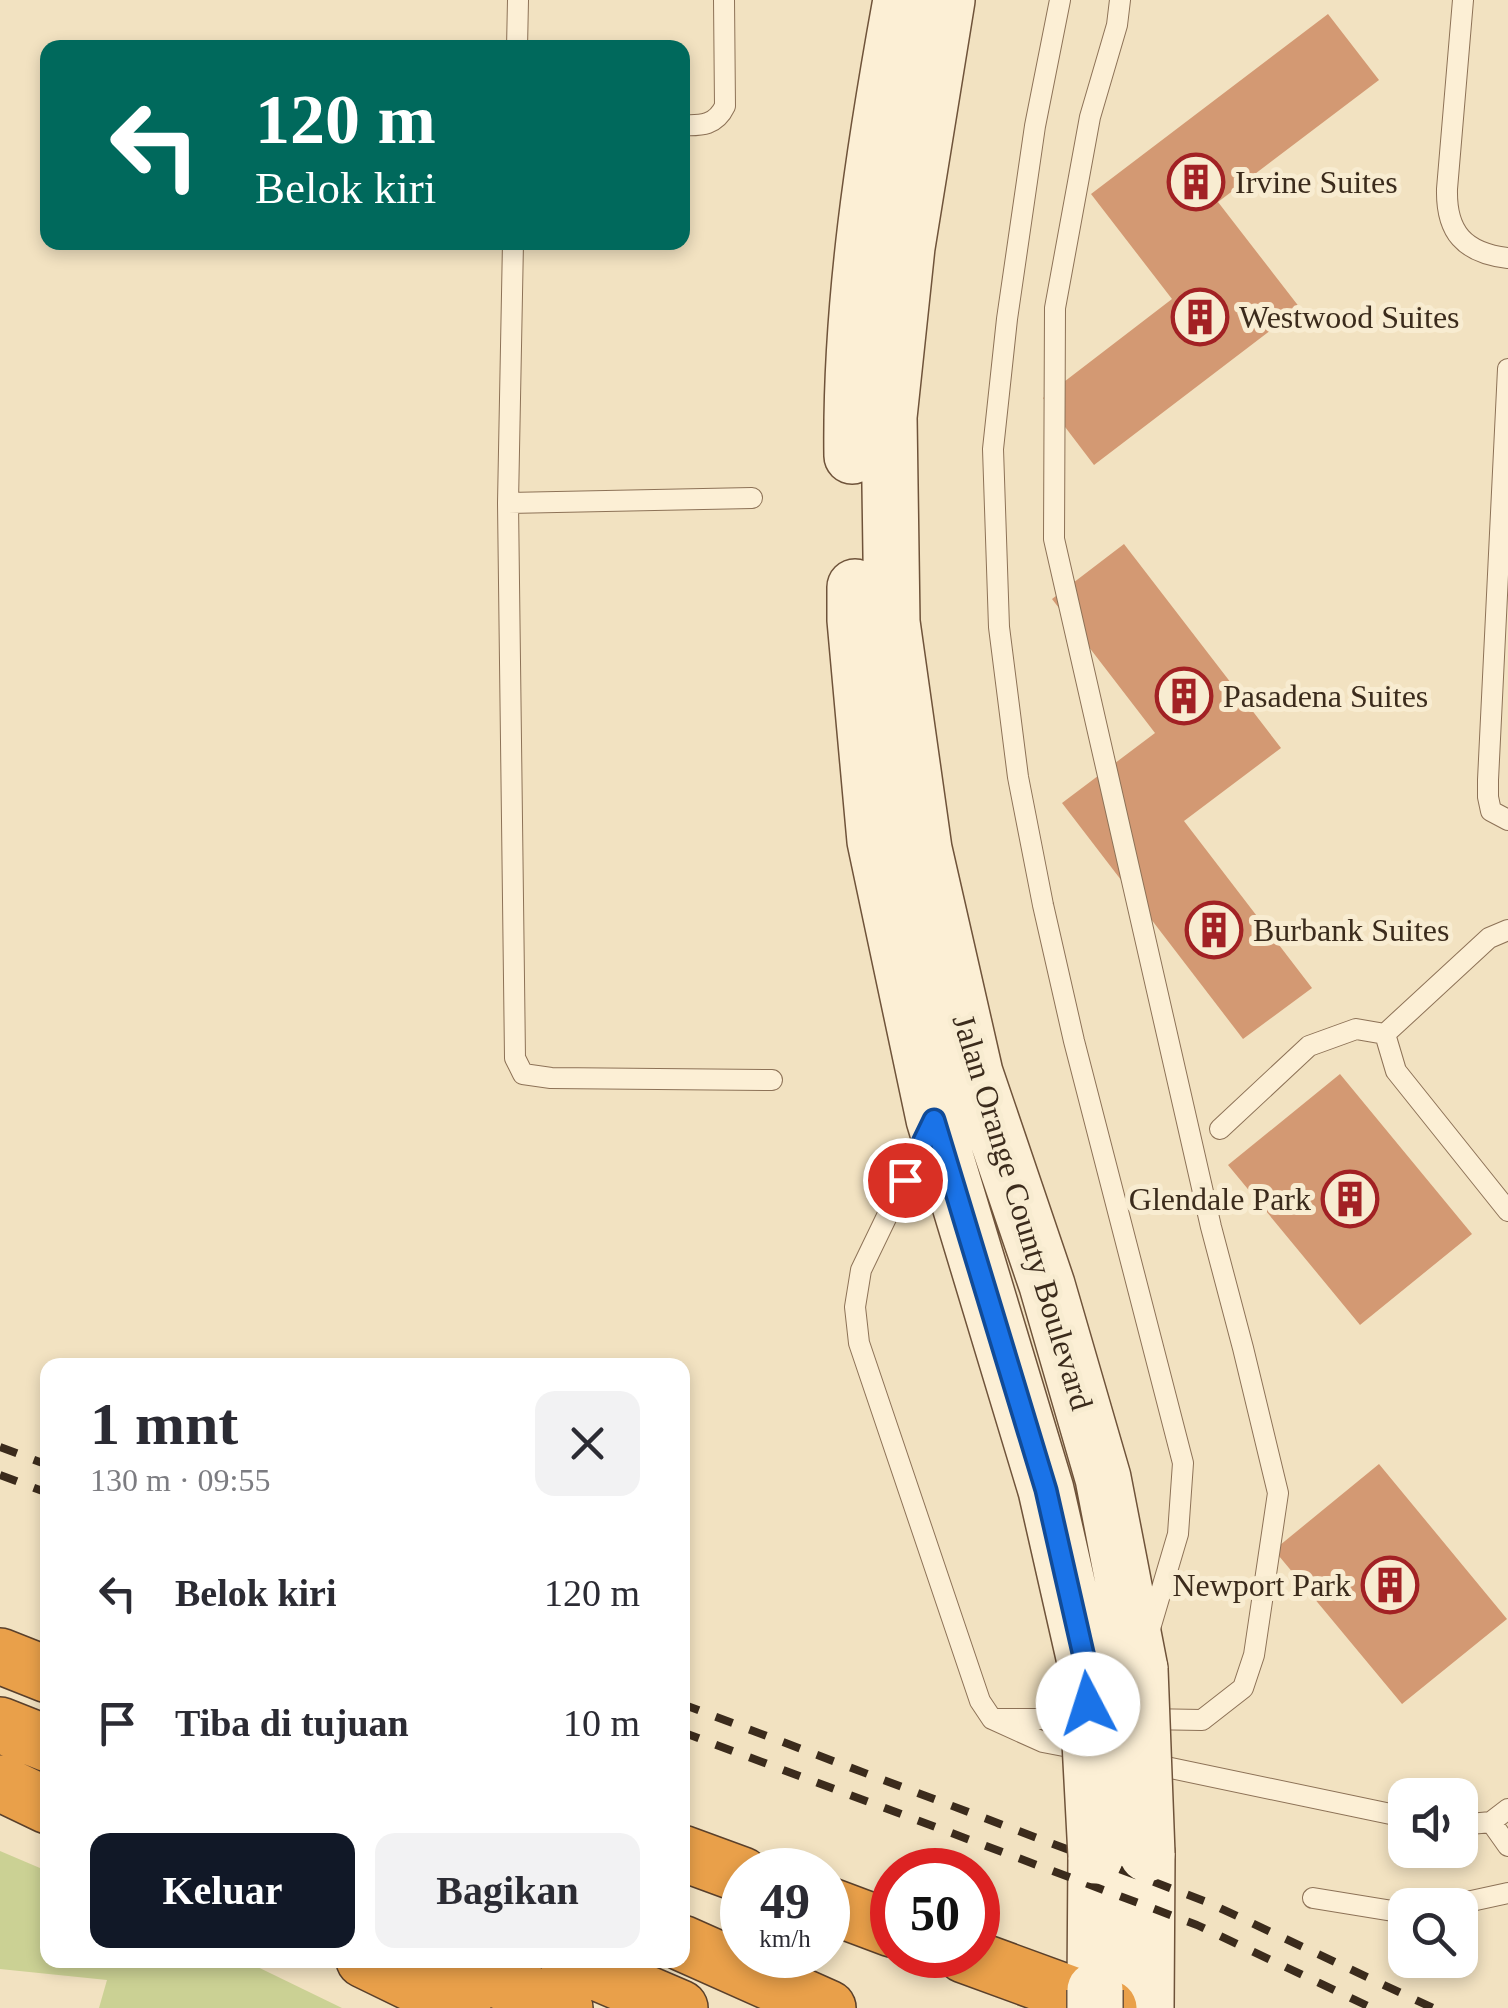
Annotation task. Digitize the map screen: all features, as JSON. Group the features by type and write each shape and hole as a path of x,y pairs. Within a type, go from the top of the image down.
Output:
{"highway":[{"path":"0,1656 40,1671"},
{"path":"0,1666 40,1682"},
{"path":"0,1725 40,1741"},
{"path":"0,1774 40,1791"},
{"path":"0,1783 40,1802"},
{"path":"690,1856 720,1866"},
{"path":"690,1947 828,2008"},
{"path":"690,1957 808,2008"},
{"path":"1000,1966 1118,2003"},
{"path":"380,1968 463,2008"},
{"path":"468,1968 565,2008"},
{"path":"587,1968 680,2008"}],"main road":[{"name":"Jalan Orange County Boulevard","path":"901,0 863,251 852,411 855,620 876,841 934,1120 1046,1490 1086,1666 1122,1855"},
{"name":"Jalan Orange County Boulevard","path":"948,0 907,247 889,416 892,622 924,848 975,1073 1047,1285 1104,1478 1128,1693 1118,2003"}],"lane":[{"path":"517,40 518,0"},
{"path":"690,125 704,126 720,116 725,106 724,0"},
{"path":"1060,0 1035,126 993,449 999,627 1018,777 1042,905 1183,1463 1178,1534 1128,1693"},
{"path":"992,1719 1128,1693 1202,1720 1243,1688 1254,1654 1278,1494 1183,1110 1054,539 1055,308 1090,117 1117,25 1120,0"},
{"path":"1463,0 1447,205 1450,226 1470,246 1489,256 1508,258"},
{"path":"513,250 508,503 515,1058 523,1074 551,1078 772,1080"},
{"path":"1508,369 1488,780 1491,811 1508,820"},
{"path":"508,503 752,498"},
{"path":"1385,1034 1489,938 1508,930"},
{"path":"1220,1129 1310,1046 1356,1030 1385,1034"},
{"path":"1385,1034 1396,1071 1508,1211"},
{"path":"934,1120 861,1270 854,1307 859,1342 980,1701 992,1719 1042,1742 1388,1813"},
{"path":"1500,1815 1508,1846"},
{"path":"1478,1900 1508,1893"},
{"path":"1314,1898 1388,1910"}],"green space":[{"path":"0,1851 40,1868 40,1968 260,1968 342,2008 99,2008 107,1980 0,1969"}],"building":[{"path":"1328,14 1379,80 1218,202 1300,308 1094,465 1043,398 1172,299 1091,194"},
{"path":"1124,544 1281,748 1184,821 1312,988 1243,1039 1062,803 1155,733 1052,599"},
{"name":"Glendale Park","path":"1340,1074 1472,1234 1360,1325 1228,1165"},
{"name":"Newport Park","path":"1379,1464 1507,1619 1402,1704 1274,1550"}],"railway":[{"path":"0,1447 40,1462"},
{"path":"0,1475 40,1490"},
{"path":"690,1707 1207,1902 1433,2008"},
{"path":"690,1735 1197,1925 1372,2008"}],"place":[{"name":"Irvine Suites","path":"1196,182"},
{"name":"Westwood Suites","path":"1200,317"},
{"name":"Pasadena Suites","path":"1184,696"},
{"name":"Burbank Suites","path":"1214,930"},
{"name":"Glendale Park","path":"1350,1199"},
{"name":"Newport Park","path":"1390,1585"}],"route":[{"path":"905,1180 934,1120 1046,1490 1086,1666 1088,1704"}]}
